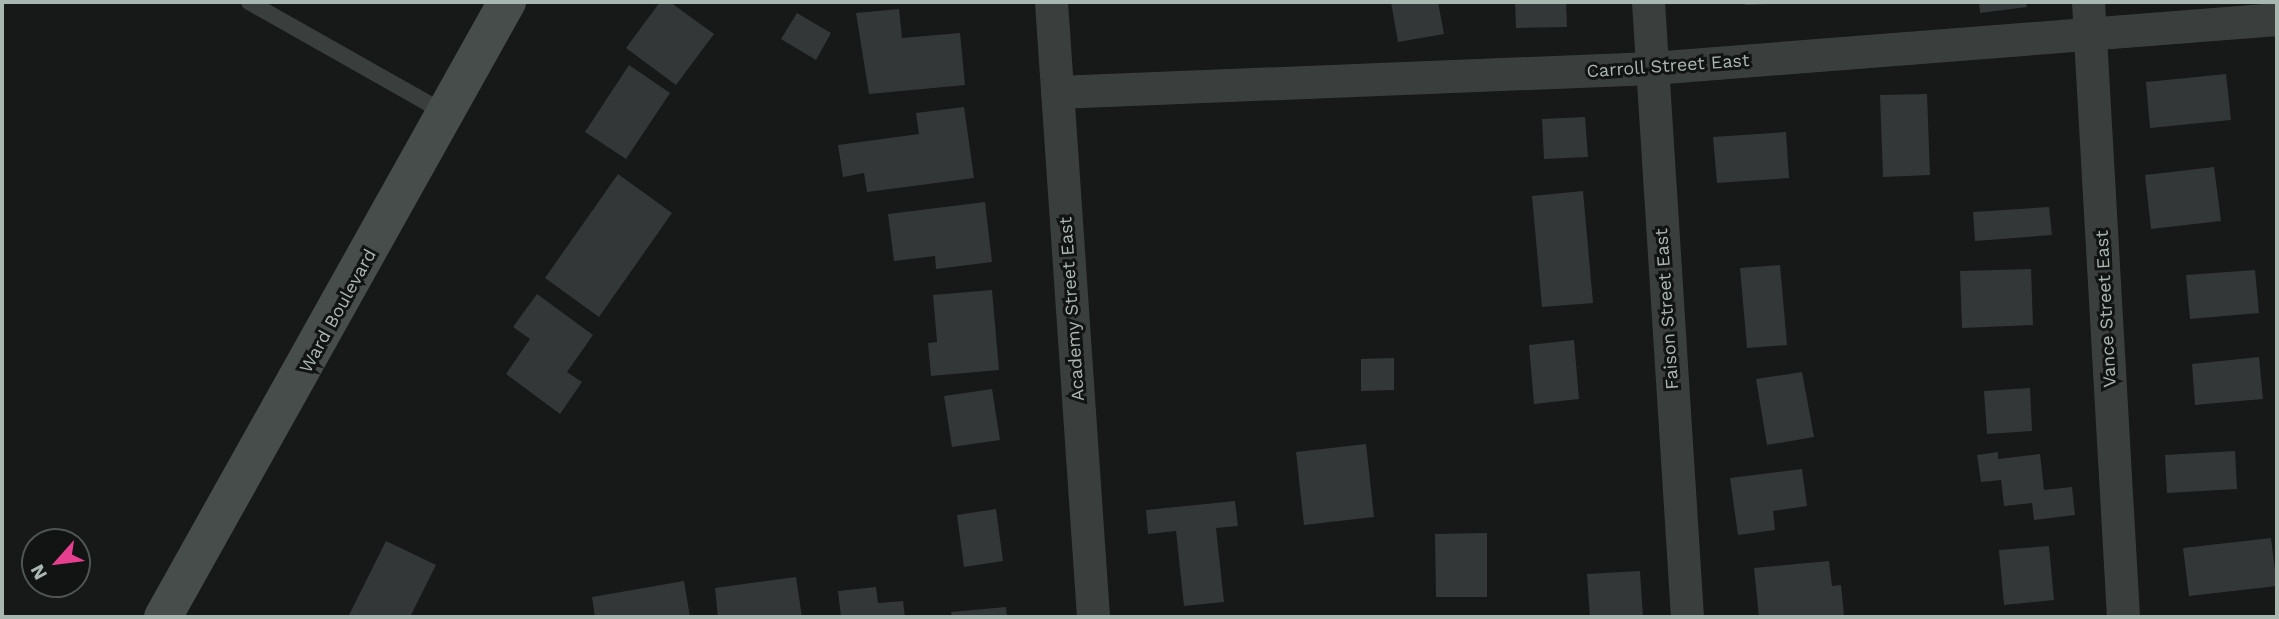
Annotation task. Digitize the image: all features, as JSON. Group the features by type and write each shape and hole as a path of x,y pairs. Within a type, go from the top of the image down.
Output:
{"main road":[{"name":"Ward Boulevard","path":"163,617 447,114 507,2"}],"street":[{"name":"Academy Street East","path":"1051,2 1093,617"},
{"name":"Faison Street East","path":"1647,2 1687,617"},
{"name":"Vance Street East","path":"2088,2 2123,617"},
{"name":"Carroll Street East","path":"1057,92 1652,68 2277,19"}],"lane":[{"path":"249,2 447,114"}],"building":[{"path":"660,2 670,2 714,34 676,85 626,48"},
{"path":"1391,2 1438,2 1444,34 1398,42"},
{"path":"1515,2 1566,2 1567,27 1516,28"},
{"path":"1745,2 1768,2 1769,4 1745,5"},
{"path":"1979,2 2026,2 2027,7 1980,13"},
{"path":"899,9 902,38 960,33 965,85 869,94 856,13"},
{"path":"797,13 831,33 816,60 781,39"},
{"path":"629,65 670,93 626,159 585,132"},
{"path":"2226,74 2231,120 2150,128 2146,82"},
{"path":"1927,94 1930,175 1883,177 1880,95"},
{"path":"964,107 974,178 867,192 864,173 843,177 838,145 919,134 916,113"},
{"path":"1585,117 1588,157 1544,159 1542,119"},
{"path":"1786,132 1789,178 1717,183 1713,137"},
{"path":"2214,167 2221,221 2151,229 2145,175"},
{"path":"618,174 672,213 599,317 545,278"},
{"path":"1583,191 1593,303 1542,307 1532,196"},
{"path":"985,202 992,262 936,269 935,256 894,261 888,214"},
{"path":"2049,207 2052,235 1975,241 1973,212"},
{"path":"1780,265 1787,345 1747,348 1740,268"},
{"path":"2031,269 2033,325 1962,328 1960,271"},
{"path":"2255,270 2259,313 2190,319 2186,275"},
{"path":"992,290 999,370 931,376 928,343 937,342 933,295"},
{"path":"537,294 593,335 567,372 582,382 560,414 506,374 530,339 513,327"},
{"path":"1574,340 1579,399 1534,404 1529,345"},
{"path":"2259,357 2263,399 2195,405 2192,364"},
{"path":"1394,358 1394,390 1361,391 1361,359"},
{"path":"1802,372 1814,437 1767,445 1756,379"},
{"path":"2030,388 2032,431 1987,434 1984,391"},
{"path":"992,389 1000,440 952,447 944,396"},
{"path":"1366,444 1374,517 1304,525 1296,452"},
{"path":"2235,451 2237,489 2167,493 2165,455"},
{"path":"1998,452 1998,459 2040,454 2044,490 2072,487 2075,515 2034,520 2032,503 2004,506 2001,480 1981,482 1977,455"},
{"path":"1802,469 1807,506 1773,511 1775,530 1738,535 1730,478"},
{"path":"1235,501 1238,526 1216,528 1224,602 1184,606 1176,531 1148,534 1146,510"},
{"path":"996,509 1003,561 964,567 957,515"},
{"path":"1487,533 1487,597 1436,597 1435,534"},
{"path":"2271,538 2277,586 2189,596 2183,548"},
{"path":"386,541 436,565 410,617 348,617"},
{"path":"2049,546 2054,600 2004,605 1999,550"},
{"path":"1829,561 1832,586 1841,585 1844,615 1759,617 1754,568"},
{"path":"1640,571 1643,617 1590,617 1587,574"},
{"path":"796,577 802,617 718,617 715,588"},
{"path":"684,581 690,617 595,617 592,597"},
{"path":"876,587 878,603 903,601 905,617 841,617 838,591"},
{"path":"1006,607 1007,617 952,617 951,612"}]}
